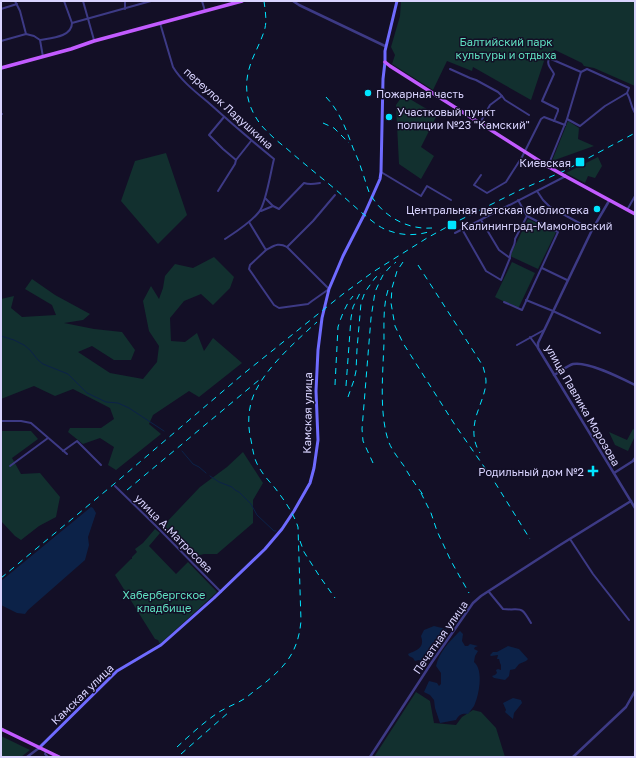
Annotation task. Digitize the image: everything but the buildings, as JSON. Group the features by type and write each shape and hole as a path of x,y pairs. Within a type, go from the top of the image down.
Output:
{"main road":[{"path":"1,68 242,1"},
{"name":"Камская улица","path":"39,748 117,671 161,645 221,592 265,549 282,529 302,497 314,468 318,440 316,391 318,350 322,318 329,289 343,256 364,214 381,172 385,46 397,1"},
{"path":"385,62 565,176 635,214"},
{"path":"1,729 59,757"}],"street":[{"path":"15,1 20,11 26,34"},
{"path":"1,41 26,34 34,36 40,40 67,34 71,30 72,23 64,1"},
{"path":"83,1 94,41"},
{"path":"125,1 125,9"},
{"path":"72,23 151,1"},
{"path":"203,1 205,11"},
{"path":"293,1 385,46"},
{"path":"1,8 16,4"},
{"name":"переулок Ладушкина","path":"160,23 172,67 175,71 186,83 251,141 274,158 265,198"},
{"path":"40,40 43,57"},
{"path":"554,120 558,109 542,101 554,74 548,64 549,59 581,72"},
{"path":"450,69 476,80 498,92 505,100 529,114"},
{"path":"549,166 565,125 581,72 587,69 629,88 627,93 604,106 580,126 567,119"},
{"path":"627,93 635,113"},
{"path":"480,123 490,105 502,96"},
{"path":"224,117 208,135 236,160"},
{"path":"481,175 474,185 487,193 506,182 541,119 544,117 565,125"},
{"path":"218,191 236,160 251,141"},
{"path":"381,172 421,196 427,186 451,200"},
{"path":"455,234 565,176"},
{"path":"265,198 273,206 280,209 304,183 308,185 320,183"},
{"path":"537,191 550,207 592,230"},
{"path":"287,247 313,221 335,195"},
{"path":"628,210 635,196"},
{"path":"260,212 265,198"},
{"path":"504,302 522,310 558,232 527,216 518,200"},
{"name":"улица Павлика Морозова","path":"609,200 567,280 538,343 538,348 635,508"},
{"path":"225,239 260,212 273,206"},
{"path":"462,229 486,272 501,280 510,258 515,239 527,216"},
{"path":"481,220 499,250 510,258"},
{"path":"249,222 266,250"},
{"path":"278,244 283,245 287,247 329,289 308,304 278,308 274,305 249,269 250,266 266,250 278,244"},
{"path":"542,268 567,280"},
{"path":"526,300 600,333"},
{"path":"517,345 544,330"},
{"path":"530,337 538,348"},
{"path":"554,375 571,365 578,364 596,367 635,385"},
{"path":"1,421 21,421 31,423 66,454"},
{"path":"10,466 48,438"},
{"path":"63,451 77,442 101,465"},
{"path":"614,473 633,461 635,458"},
{"name":"улица А.Матросова","path":"115,486 221,592"},
{"name":"Печатная улица","path":"370,757 432,662 470,607 477,600 631,501"},
{"path":"570,539 593,574 629,620"},
{"path":"489,592 503,609 522,610 531,623"},
{"path":"573,757 626,707 635,691"},
{"path":"26,757 39,748"},
{"path":"46,751 45,754 48,757"}],"green space":[{"name":"Балтийский парк культуры и отдыха","path":"401,1 635,1 635,86 594,68 584,66 582,63 555,50 546,55 531,100 473,67 472,71 447,61 433,90 392,64 395,55 391,47 400,16"},
{"path":"403,95 437,115 421,147 434,156 421,179 399,164 396,105"},
{"path":"568,121 579,128 578,139 594,146 552,161"},
{"path":"166,153 187,215 158,244 121,201 135,161"},
{"path":"598,157 602,166 595,178 588,176 585,183 566,173"},
{"path":"528,219 556,232 538,269 510,256"},
{"path":"214,257 234,277 230,288 213,305 201,294 184,301 170,318 171,341 185,342 197,333 204,351 213,338 242,363 199,397 189,391 153,415 149,424 161,434 116,470 108,465 114,447 100,438 83,444 68,432 70,428 101,428 114,419 110,408 73,389 55,396 34,386 1,399 1,299 14,296 11,308 22,317 56,315 52,305 25,289 32,279 55,295 90,314 83,320 64,323 94,329 122,332 135,350 131,360 114,360 92,346 78,352 110,373 143,379 157,362 159,346 149,331 143,301 151,286 159,299 165,276 175,264 193,268"},
{"path":"512,262 535,273 518,309 495,297"},
{"path":"633,429 635,430 635,436 628,451 615,445 609,432 627,440"},
{"path":"1,431 31,431 38,439 12,458 21,474 40,473 60,497 56,517 39,526 21,540 15,536 1,521"},
{"path":"243,452 263,483 253,500 253,523 217,554 204,554 192,557 162,527 200,487 227,467"},
{"name":"Хабербергское кладбище","path":"155,529 160,533 149,546 176,574 188,562 217,592 160,644 158,640 155,639 115,575 132,559 137,552 135,549 143,543"},
{"path":"416,692 430,701 434,723 456,725 462,717 473,710 481,712 496,728 505,757 374,757"},
{"path":"1,736 30,750 21,757 1,757"}],"water":[{"path":"91,507 96,513 88,537 89,545 85,560 25,614 17,613 1,605 1,581"},
{"path":"434,626 447,630 427,661 415,661 408,654 417,650 421,646 421,636 424,630"},
{"path":"460,631 463,634 462,641 465,646 470,644 478,646 474,649 478,651 474,662 479,671 480,677 478,696 474,706 468,714 460,715 456,720 440,723 434,700 430,695 424,692 429,681 437,683 439,686 441,684 441,673 436,666 437,661 445,647"},
{"path":"508,646 519,649 528,659 519,664 515,669 510,670 509,676 505,680 494,678 492,676 497,673 496,670 501,670 501,665 499,659 497,659 498,655 490,655 493,652 497,652"},
{"path":"513,698 521,700 522,703 514,713 513,719 505,712 506,710 503,703"}],"waterway":[{"path":"1,336 24,345 43,364 68,374 87,393 106,402 118,403 129,408 164,431"},
{"path":"182,451 193,464 206,473"},
{"path":"210,476 239,492 251,504 257,515 274,531 276,531"}],"railway":[{"path":"264,1 266,18 265,28 253,56 247,80 247,92 250,105 261,125 276,140 380,227 404,234 420,234 432,231"},
{"path":"326,97 342,121 369,192 380,208 404,224 422,228 432,228"},
{"path":"323,123 334,128 349,143"},
{"path":"1,578 242,375 343,294 373,272 454,223 520,190 564,171 635,133"},
{"path":"373,463 363,441 362,429 371,318 375,292 379,283 383,275 396,262"},
{"path":"403,262 397,271 392,288 391,303 395,326 403,343 455,425 494,481 530,539"},
{"path":"418,265 483,366 486,384 474,425 475,442 480,453"},
{"path":"348,397 356,371 361,303 365,292 375,278 381,273"},
{"path":"388,290 384,315 382,379 383,417 385,429 393,450 425,497"},
{"path":"346,386 351,318 353,307 360,293"},
{"path":"335,385 338,327 344,311 353,296"},
{"path":"177,747 213,716 244,699 269,679 283,666 297,642 301,621 298,527 288,506 263,474 256,462 250,434 249,415 253,396 261,381 275,363 317,322"},
{"path":"127,490 259,380"},
{"path":"421,493 451,561 469,593"},
{"path":"300,541 304,552 335,598"},
{"path":"181,754 229,712"}],"place":[{"name":"Пожарная часть","path":"368,93"},
{"name":"Участковый пункт полиции №23 \"Камский\"","path":"389,117"},
{"name":"Киевская","path":"580,162"},
{"name":"Центральная детская библиотека","path":"597,209"},
{"name":"Калининград-Мамоновский","path":"452,225"},
{"name":"Родильный дом №2","path":"593,471"}]}
